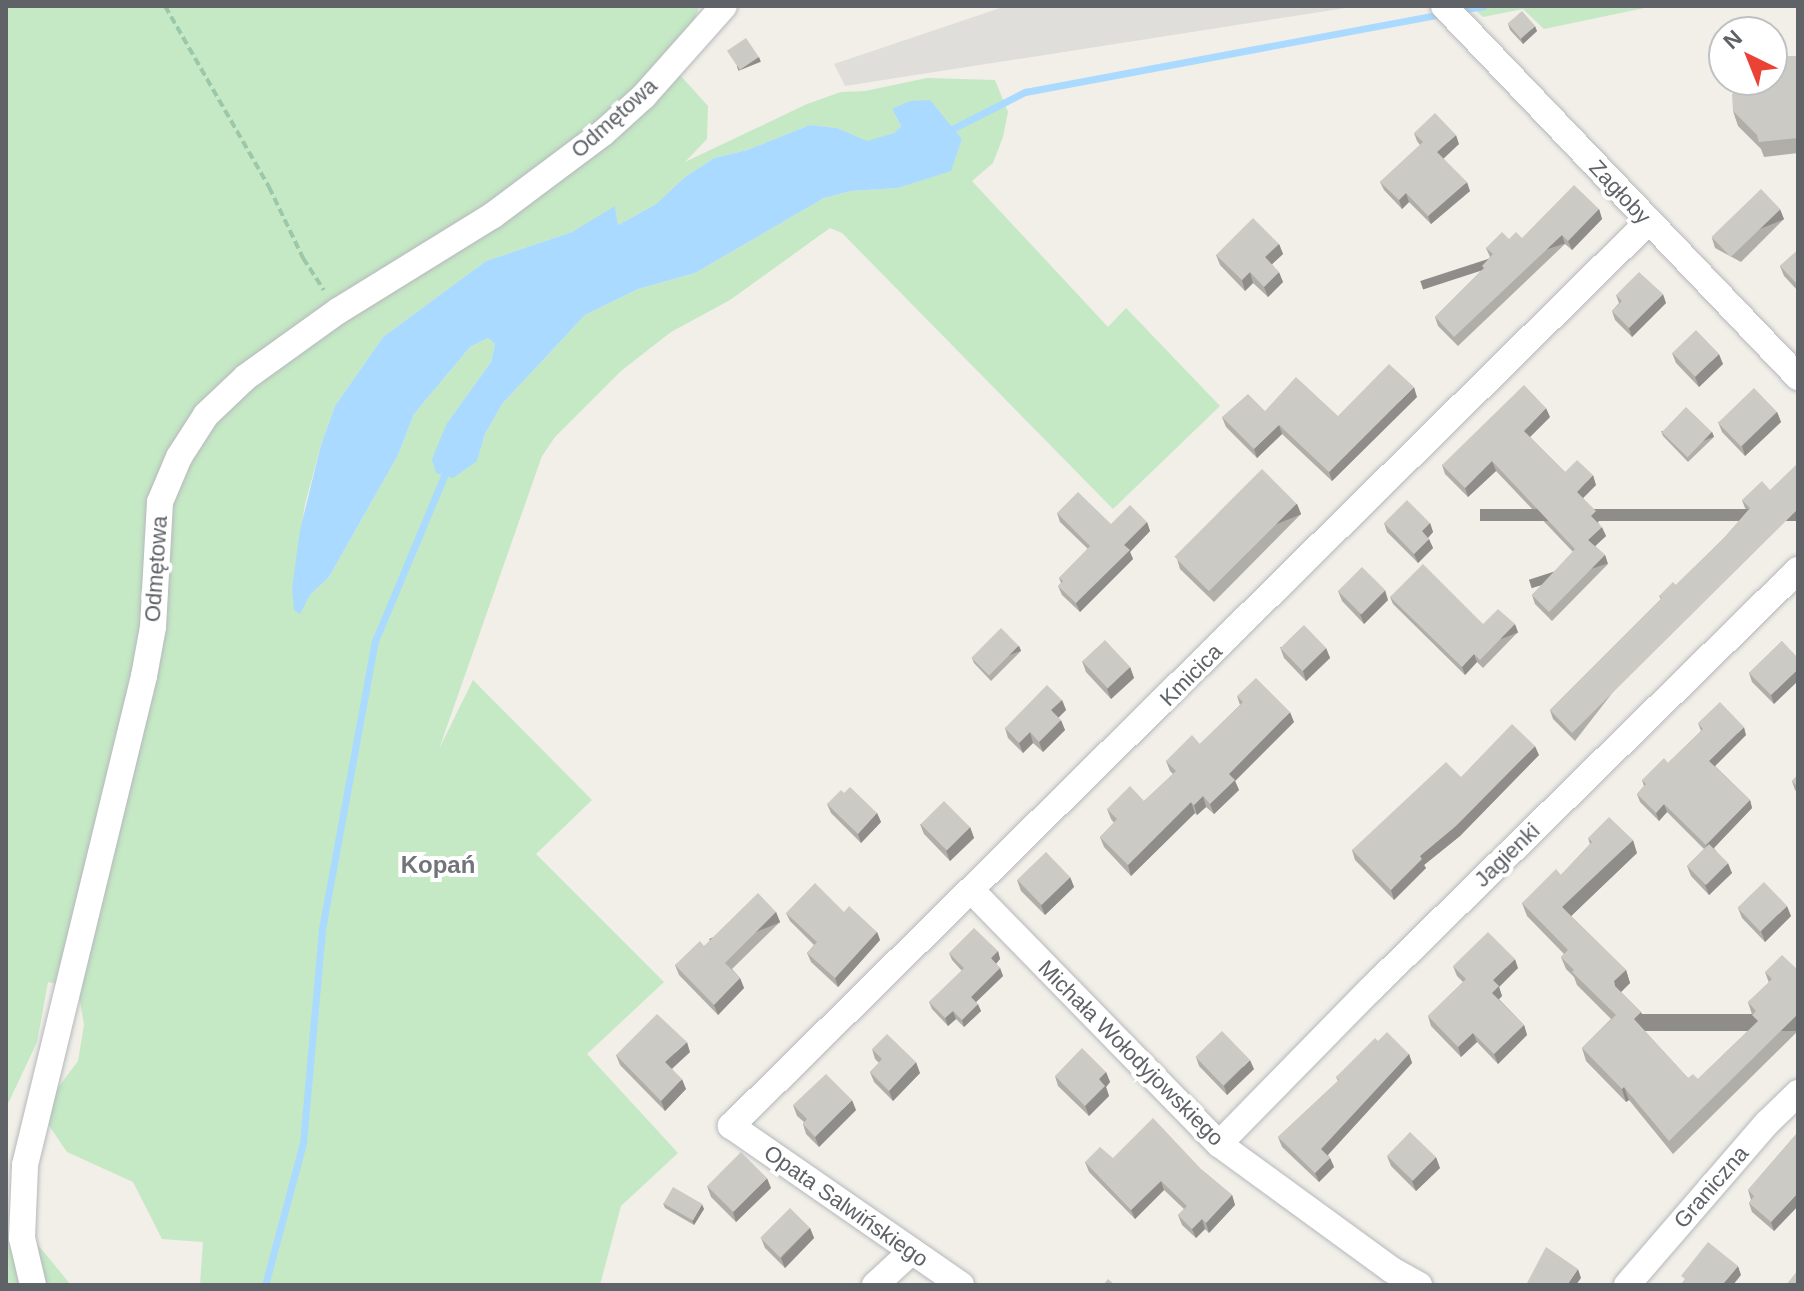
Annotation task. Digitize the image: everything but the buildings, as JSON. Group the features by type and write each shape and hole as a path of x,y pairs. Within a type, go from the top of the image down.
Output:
{"street":[{"name":"Odmętowa","path":"33,1285 22,1238 25,1165 144,676 153,627 160,502 179,457 206,415 246,377 338,311 492,216 603,133 644,96 724,6"},
{"name":"Zagłoby","path":"1444,6 1798,377"},
{"name":"Kmicica","path":"731,1126 1648,222"},
{"name":"Jagienki","path":"1219,1144 1370,990 1798,570"},
{"name":"Michała Wołodyjowskiego","path":"972,891 1219,1144 1392,1270 1419,1285"},
{"name":"Graniczna","path":"1627,1285 1767,1123 1798,1093"},
{"name":"Opata Salwińskiego","path":"731,1126 961,1285"},
{"path":"875,1285 912,1251"}],"path":[{"path":"165,6 269,187 303,258 338,311"}],"shaded area":[{"path":"1006,6 1359,6 845,86 834,64"}],"green space":[{"path":"6,6 699,6 679,74 708,106 707,139 685,162 807,104 841,92 865,91 927,78 995,80 1008,112 1003,137 993,163 972,181 1108,327 1126,308 1220,406 1113,509 842,233 830,228 730,300 671,332 621,371 555,437 542,456 439,749 473,680 592,800 536,854 664,982 587,1054 678,1153 621,1206 600,1285 200,1285 203,1242 162,1239 133,1182 67,1152 48,1124 51,1097 78,1061 84,1025 78,989 48,982 37,1042 6,1108","holes":["892,109 962,139 950,171 898,188 851,191 824,198 695,273 638,289 585,315 502,404 485,434 477,460 447,423 491,362 495,344 488,338 470,347 414,414 398,455 329,577 310,595 297,557 305,504 335,406 383,337 486,261 572,232 615,207 618,225 656,204 685,177 714,158 747,150 810,125 837,128 867,142 894,133 901,126"]},
{"path":"1471,6 1654,6 1544,29 1523,9 1483,17"},
{"path":"6,1228 12,1239 38,1245 71,1285 6,1285"}],"water":[{"path":"930,100 962,139 951,171 898,188 851,191 824,198 695,273 638,289 585,315 502,404 485,434 477,461 453,478 436,473 432,459 447,423 491,362 495,344 488,338 470,347 414,414 398,455 329,577 310,595 300,614 294,610 292,589 300,530 321,445 335,406 383,337 486,261 572,232 615,206 618,225 656,204 685,177 714,158 747,150 810,125 837,128 867,141 894,133 901,126 892,109 910,101"}],"waterway":[{"path":"1465,9 1483,6"},
{"path":"946,132 1025,92 1440,14"},
{"path":"265,1285 303,1143 322,929 375,641 447,469"}],"district":[{"name":"Kopań","path":"438,865"}]}
